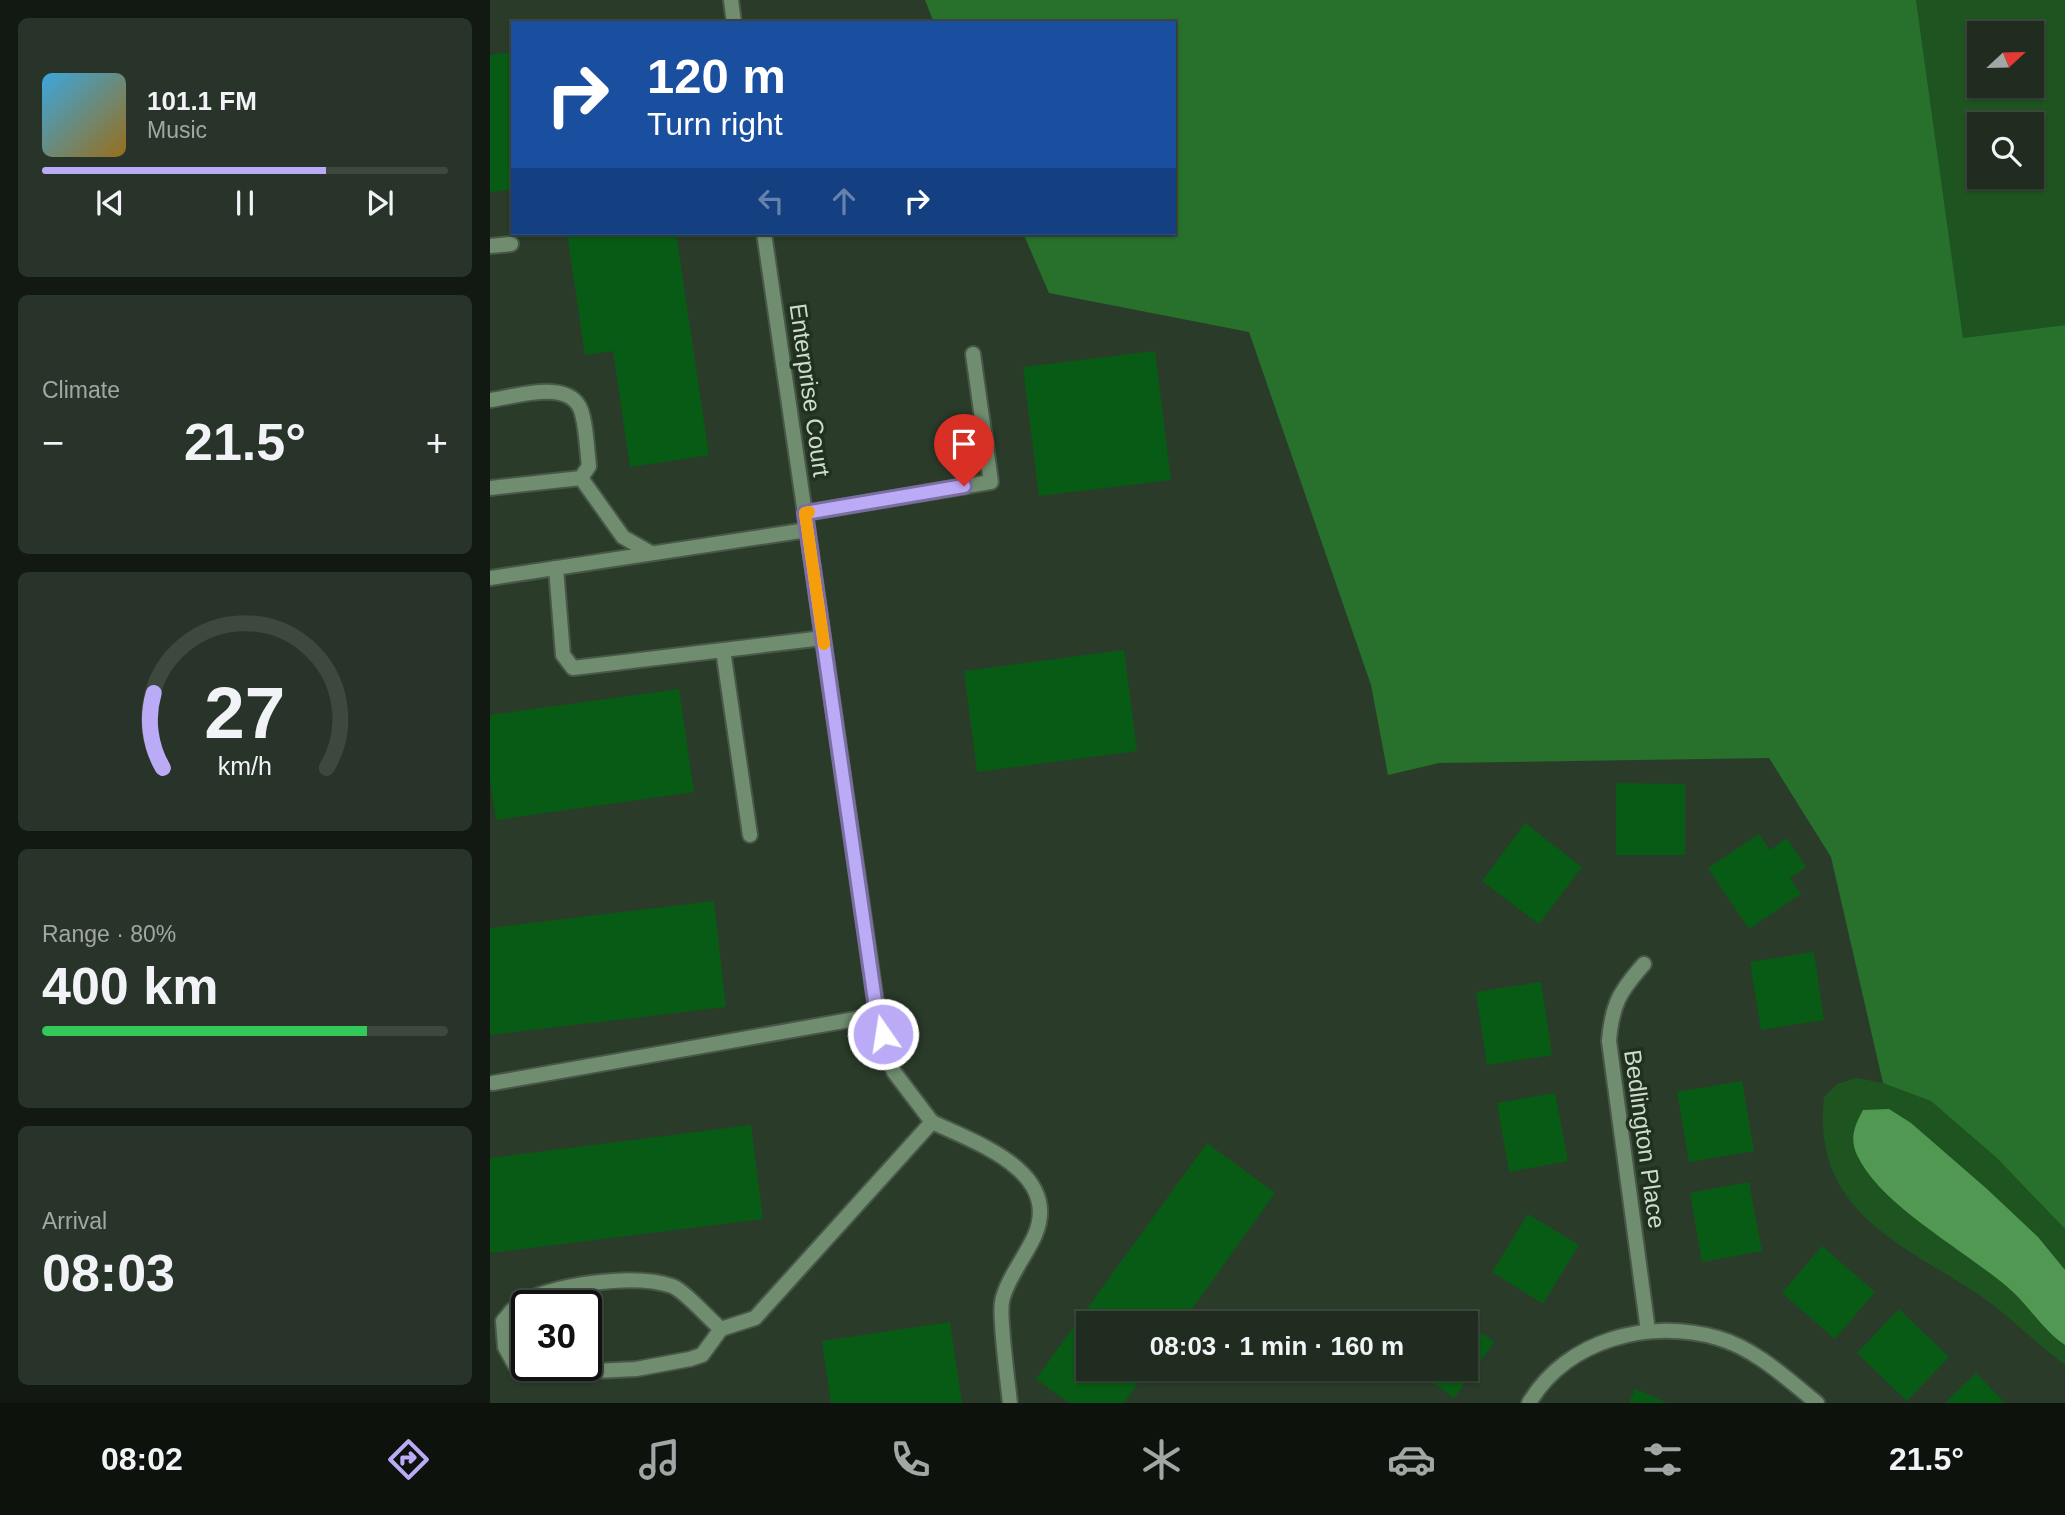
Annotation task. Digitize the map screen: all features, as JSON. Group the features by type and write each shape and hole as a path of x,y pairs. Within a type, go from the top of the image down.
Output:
{"street":[{"path":"731,0 734,21"},
{"name":"Enterprise Court","path":"764,235 877,1015 894,1072 932,1122"},
{"path":"490,246 511,244"},
{"path":"805,513 991,482 973,354"},
{"path":"490,400 547,392 566,394 579,406 589,466 581,478"},
{"path":"490,488 581,478"},
{"path":"581,478 623,537 651,554"},
{"path":"490,578 807,530"},
{"path":"556,568 563,655 573,668 823,638"},
{"path":"723,650 750,835"},
{"name":"Bedlington Place","path":"1644,964 1623,987 1611,1012 1609,1041 1648,1331"},
{"path":"493,1083 877,1015"},
{"path":"721,1329 674,1287 640,1282 577,1285 544,1294 516,1306 503,1321 505,1347 515,1365 535,1374 636,1369 702,1355 721,1329 755,1318 932,1122 1015,1163 1028,1178 1035,1194 1039,1212 1037,1232 1002,1301 1010,1403"},
{"path":"1528,1403 1556,1371 1579,1352 1609,1339 1648,1331 1685,1331 1719,1338 1749,1352 1816,1403"}],"shaded area":[{"path":"925,0 1916,0 1963,338 2065,325 2065,1229 1997,1158 1931,1101 1883,1083 1831,857 1769,758 1439,763 1388,775 1371,685 1249,332 1049,293 1024,235 1176,235 1176,21 933,21"},
{"path":"1916,0 2065,0 2065,325 1963,338"},
{"path":"1856,1078 1906,1089 1925,1097 1951,1115 2018,1178 2065,1229 2065,1365 1982,1297 1894,1241 1869,1221 1848,1197 1832,1170 1824,1137 1824,1097 1837,1084"},
{"path":"1889,1109 1911,1123 1987,1189 2038,1237 2065,1270 2065,1345 2013,1292 1905,1211 1869,1174 1855,1149 1855,1126 1863,1110"}],"building":[{"path":"511,52 511,189 490,192 490,55"},
{"path":"567,235 676,235 709,455 630,467 613,351 585,355"},
{"path":"1155,351 1171,480 1039,496 1023,367"},
{"path":"1124,650 1137,751 977,772 964,671"},
{"path":"679,689 694,792 496,820 490,780 490,715"},
{"path":"1616,783 1685,784 1685,855 1616,855"},
{"path":"1525,823 1582,867 1539,924 1482,881"},
{"path":"1759,834 1770,850 1787,838 1806,867 1790,878 1801,894 1749,929 1708,868"},
{"path":"714,901 726,1007 490,1035 490,928"},
{"path":"1814,952 1824,1020 1761,1030 1750,962"},
{"path":"1541,982 1552,1055 1487,1065 1476,992"},
{"path":"1742,1081 1754,1151 1689,1162 1677,1092"},
{"path":"1555,1093 1568,1161 1509,1172 1497,1103"},
{"path":"751,1125 763,1219 490,1253 490,1158"},
{"path":"1207,1143 1275,1193 1191,1311 1085,1311"},
{"path":"1749,1182 1762,1251 1702,1262 1690,1193"},
{"path":"1528,1214 1579,1245 1543,1304 1492,1272"},
{"path":"1822,1246 1875,1292 1835,1339 1782,1293"},
{"path":"1899,1309 1949,1357 1907,1401 1857,1353"},
{"path":"950,1322 962,1403 831,1403 822,1341"},
{"path":"1076,1324 1076,1381 1140,1381 1124,1403 1069,1403 1036,1379"},
{"path":"1478,1331 1494,1342 1478,1364"},
{"path":"1976,1373 2005,1403 1945,1403"},
{"path":"1431,1381 1466,1381 1454,1398"},
{"path":"1635,1389 1668,1403 1629,1403"}],"slow traffic":[{"path":"809,512 805,513 824,644"}],"route":[{"path":"883,1034 877,1015 805,513 964,486"}]}
